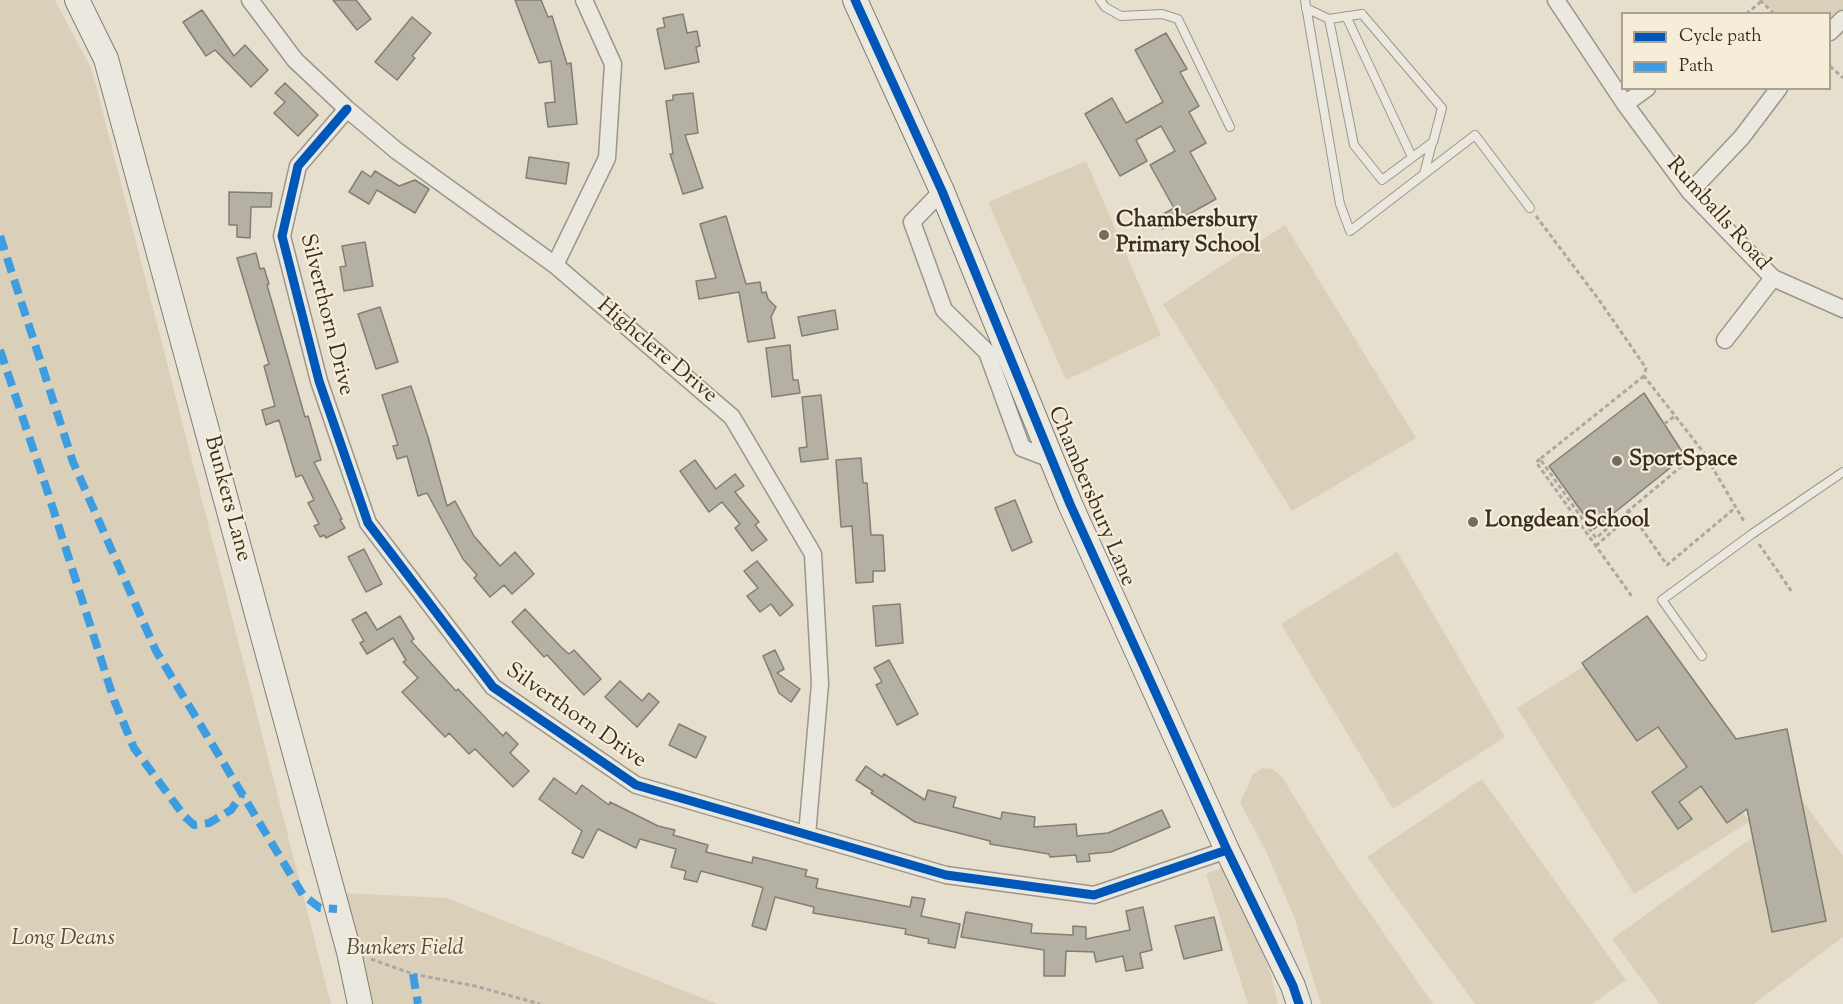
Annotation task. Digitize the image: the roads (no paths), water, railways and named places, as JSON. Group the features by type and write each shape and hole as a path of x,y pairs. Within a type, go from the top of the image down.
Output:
{"street":[{"name":"Bunkers Lane","path":"77,0 106,59 349,952 360,1004"},
{"name":"Highclere Drive","path":"250,0 295,60 346,109 397,151 555,265 732,417 813,554 820,684 807,834"},
{"path":"555,265 607,158 613,64 584,0"},
{"name":"Chambersbury Lane","path":"855,0 942,192 1051,459 1150,682 1227,850 1293,986 1299,1004"},
{"name":"Rumballs Road","path":"1556,0 1625,104 1690,192 1773,278 1843,309"},
{"path":"1831,31 1843,19"},
{"path":"1625,104 1644,90"},
{"path":"1690,192 1742,137 1777,90"},
{"name":"Silverthorn Drive","path":"346,109 298,166 282,236 319,381 368,523 494,687 636,786 946,875 1094,895 1227,850"},
{"name":"Chambersbury Lane","path":"942,192 912,222 944,310 987,352 1022,448 1051,459"},
{"path":"1725,340 1773,278"}],"lane":[{"path":"1100,0 1105,7 1120,15 1162,14 1178,19 1230,127"},
{"path":"1306,4 1329,19 1362,14 1443,108 1424,174"},
{"path":"1306,4 1340,204 1350,231 1475,135 1530,208"},
{"path":"1346,16 1412,157"},
{"path":"1329,19 1354,145 1382,180 1433,142"},
{"path":"1702,656 1662,600 1752,534 1843,472"}],"place":[{"name":"Chambersbury Primary School","path":"1104,235"},
{"name":"SportSpace","path":"1617,461"},
{"name":"Longdean School","path":"1473,522"}],"park label":[{"name":"Long Deans","path":"63,940"},
{"name":"Bunkers Field","path":"405,950"}]}
